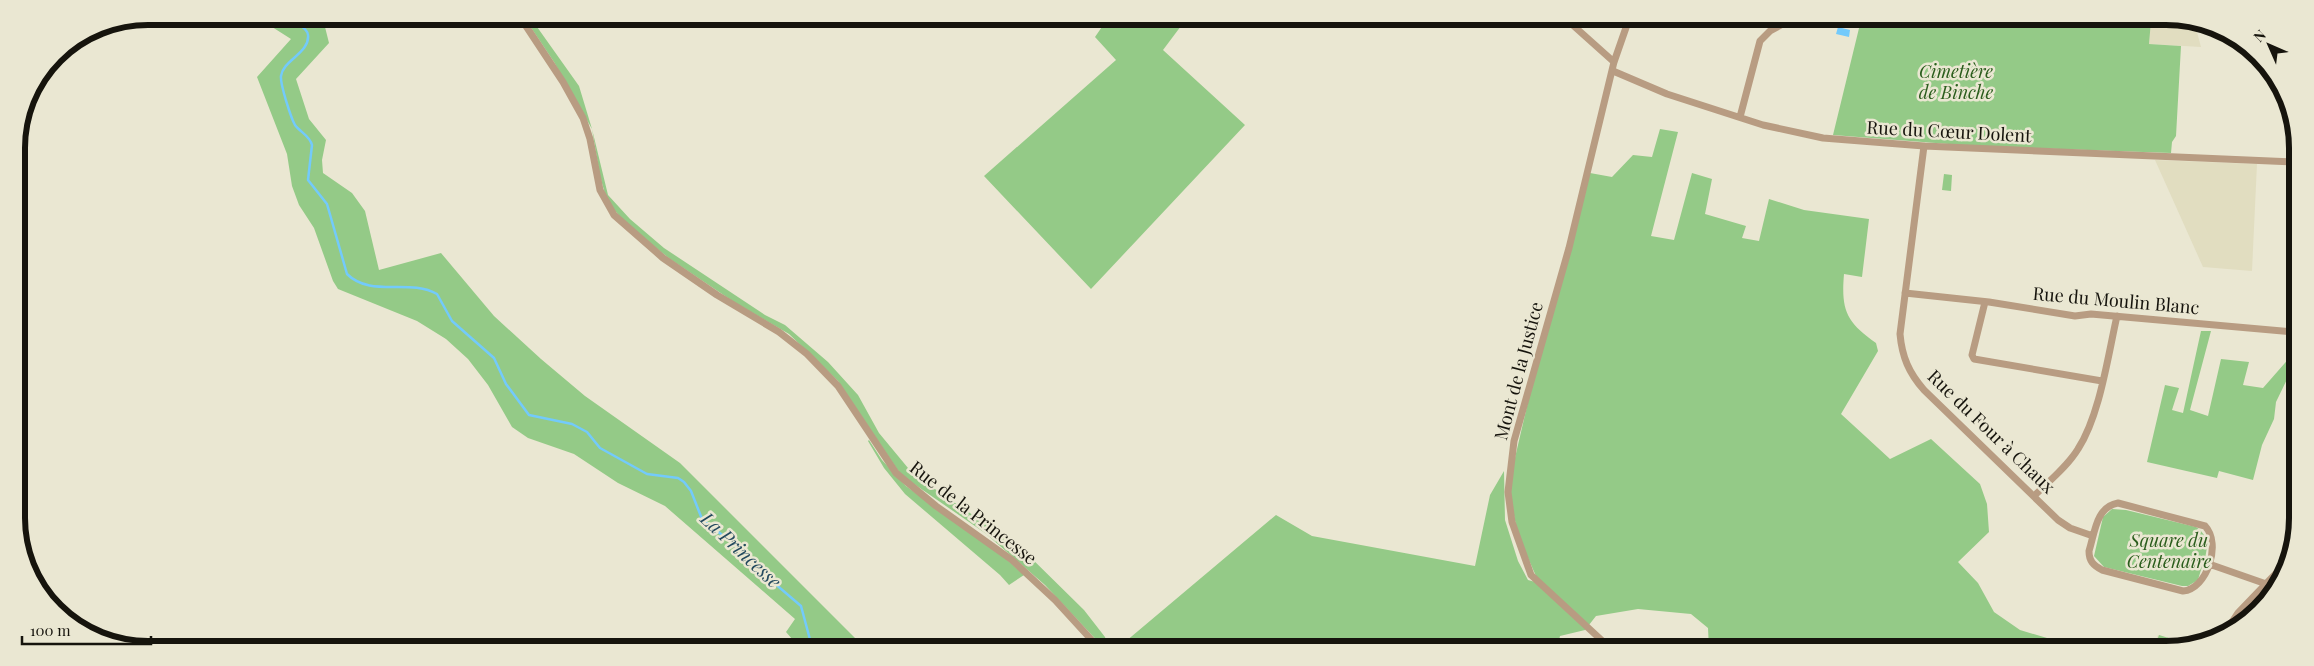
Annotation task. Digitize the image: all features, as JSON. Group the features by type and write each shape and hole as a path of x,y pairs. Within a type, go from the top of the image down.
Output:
{"street":[{"name":"Rue de la Princesse","path":"525,25 563,82 583,118 590,139 600,190 609,208 626,227 663,258 723,299 778,332 807,354 838,386 896,473 930,501 1012,560 1055,600 1093,641"},
{"path":"1573,25 1614,62"},
{"name":"Mont de la Justice","path":"1603,641 1531,574 1512,522 1508,492 1514,442 1569,248 1614,62 1627,25"},
{"path":"1740,117 1760,42 1770,31 1781,25"},
{"name":"Rue du Cœur Dolent","path":"1613,71 1667,94 1763,125 1823,138 1924,146 2289,162"},
{"name":"Rue du Four à Chaux","path":"1924,146 1905,292 1901,342 1905,360 1914,379 2034,496 2070,528 2093,536"},
{"name":"Rue du Moulin Blanc","path":"1905,292 2075,316 2091,314 2289,332"},
{"path":"1985,302 1972,355 1974,358 2102,381"},
{"path":"2034,496 2079,448 2090,423 2117,316"},
{"path":"2118,503 2205,526 2210,530 2213,541 2209,564 2201,582 2190,591 2183,592 2096,566 2089,558 2100,513 2108,505 2118,503"},
{"path":"2209,564 2268,586"},
{"path":"2233,621 2238,613 2267,588"}],"shaded area":[{"path":"2151,25 2166,25 2196,29 2201,47 2149,44"},
{"path":"2155,160 2257,164 2252,271 2203,267"},
{"path":"2158,635 2177,641 2174,641 2156,641"}],"green space":[{"path":"269,25 324,25 329,43 296,79 309,119 326,140 322,160 323,173 352,193 365,211 379,270 441,253 494,316 585,396 680,463 858,641 794,641 786,632 795,619 665,506 618,483 574,454 528,438 512,427 488,385 468,359 446,339 417,321 338,289 333,281 314,228 299,205 292,186 287,154 257,77 291,39"},
{"path":"529,25 536,25 579,86 592,129 554,62"},
{"path":"1103,25 1182,25 1163,50 1245,125 1091,289 984,176 1116,60 1095,37"},
{"name":"Cimetière de Binche","path":"1860,25 2151,25 2149,44 2181,46 2176,136 2172,142 2171,153 1974,146 1833,135"},
{"path":"592,129 608,195 630,219 664,248 765,315 785,325 828,362 858,395 879,433 913,474 1021,548 1084,610 1106,641 1097,641 1045,585 985,533 901,475 838,381 789,334 734,302 670,259 626,224 607,201 600,176"},
{"path":"1660,129 1678,132 1651,236 1674,240 1692,173 1712,179 1705,214 1746,226 1742,238 1759,241 1769,199 1804,210 1869,219 1862,277 1844,274 1843,286 1845,306 1848,314 1858,328 1876,343 1878,351 1841,414 1890,459 1931,439 1980,484 1987,504 1989,532 1958,562 1978,583 1994,612 2020,630 2047,638 2046,641 1709,641 1708,628 1691,614 1638,609 1596,616 1585,630 1560,636 1559,641 1126,641 1276,515 1312,536 1475,566 1490,495 1504,471 1505,520 1518,561 1528,580 1539,583 1518,535 1510,496 1514,462 1528,402 1590,173 1612,177 1633,155 1652,157"},
{"path":"1944,174 1952,175 1951,191 1942,190"},
{"path":"2201,331 2211,331 2190,410 2208,416 2221,359 2249,362 2243,385 2263,388 2289,358 2289,375 2276,402 2274,419 2262,445 2253,480 2219,471 2217,478 2147,462 2165,385 2179,388 2172,410 2183,413"},
{"path":"869,440 882,460 906,486 1004,557 1024,575 1009,585 1000,575 905,494 884,468"},
{"name":"Square du Centenaire","path":"2112,509 2126,510 2196,527 2202,532 2207,544 2198,580 2188,586 2182,586 2104,567 2094,556 2103,517"},
{"path":"2159,635 2175,640 2174,641 2157,641"}],"water":[{"path":"1838,27 1850,30 1849,37 1836,34"}],"waterway":[{"name":"La Princesse","path":"298,25 307,31 307,41 301,52 286,65 281,80 295,125 309,139 312,145 308,180 327,204 347,274 367,285 414,288 437,294 452,321 494,358 506,384 529,415 572,424 587,432 600,448 647,474 678,478 684,482 691,491 702,519 736,546 760,571 801,606 810,641"}]}
